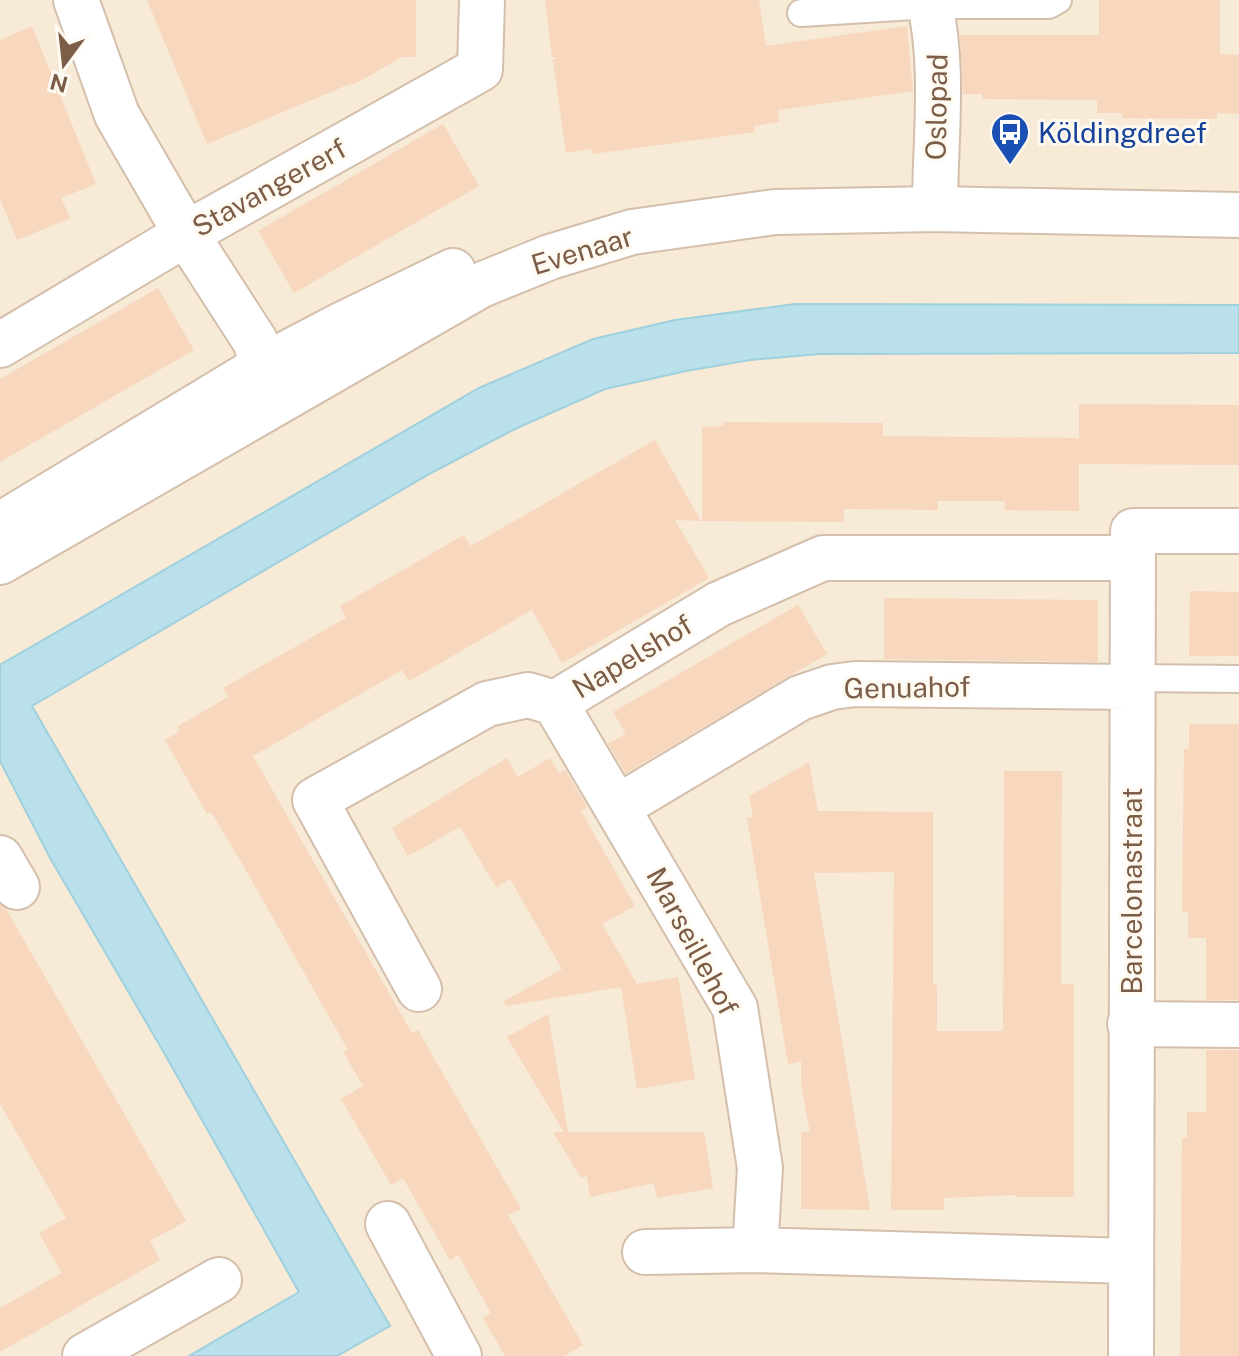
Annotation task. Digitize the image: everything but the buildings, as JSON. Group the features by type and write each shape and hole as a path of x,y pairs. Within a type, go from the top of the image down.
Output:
{"street":[{"path":"76,0 117,115 267,369"},
{"name":"Stavangererf","path":"0,345 186,234 480,69 482,0"},
{"name":"Oslopad","path":"930,3 937,28 935,196"},
{"name":"Evenaar","path":"0,525 267,369 550,257 632,232 775,212 935,196 1239,184"},
{"name":"Evenaar","path":"935,196 1239,215"},
{"name":"Evenaar","path":"0,562 267,369"},
{"name":"Barcelonastraat","path":"1131,1356 1133,531 1239,531"},
{"name":"Napelshof","path":"419,989 315,800 487,704 528,695 555,703 719,604 823,558 1133,558"},
{"name":"Genuahof","path":"618,807 800,698 832,687 867,684 1132,683"},
{"name":"Marseillehof","path":"555,703 735,1008 760,1168 755,1250"},
{"path":"1130,1024 1239,1025"},
{"path":"388,1224 459,1356"},
{"path":"645,1252 755,1250 1130,1261"},
{"path":"85,1356 219,1280"}],"lane":[{"path":"801,13 930,3 1049,5 1058,0"},
{"path":"1132,683 1239,679"}],"shaded area":[{"path":"0,0 1239,0 1239,1356 0,1356"}],"water":[{"path":"795,304 1239,305 1239,353 819,354 750,360 605,389 517,428 431,473 32,706 390,1326 337,1356 189,1356 299,1292 50,858 0,761 0,665 479,388 593,339 675,320"}],"place":[{"name":"Köldingdreef","path":"1010,166"}]}
